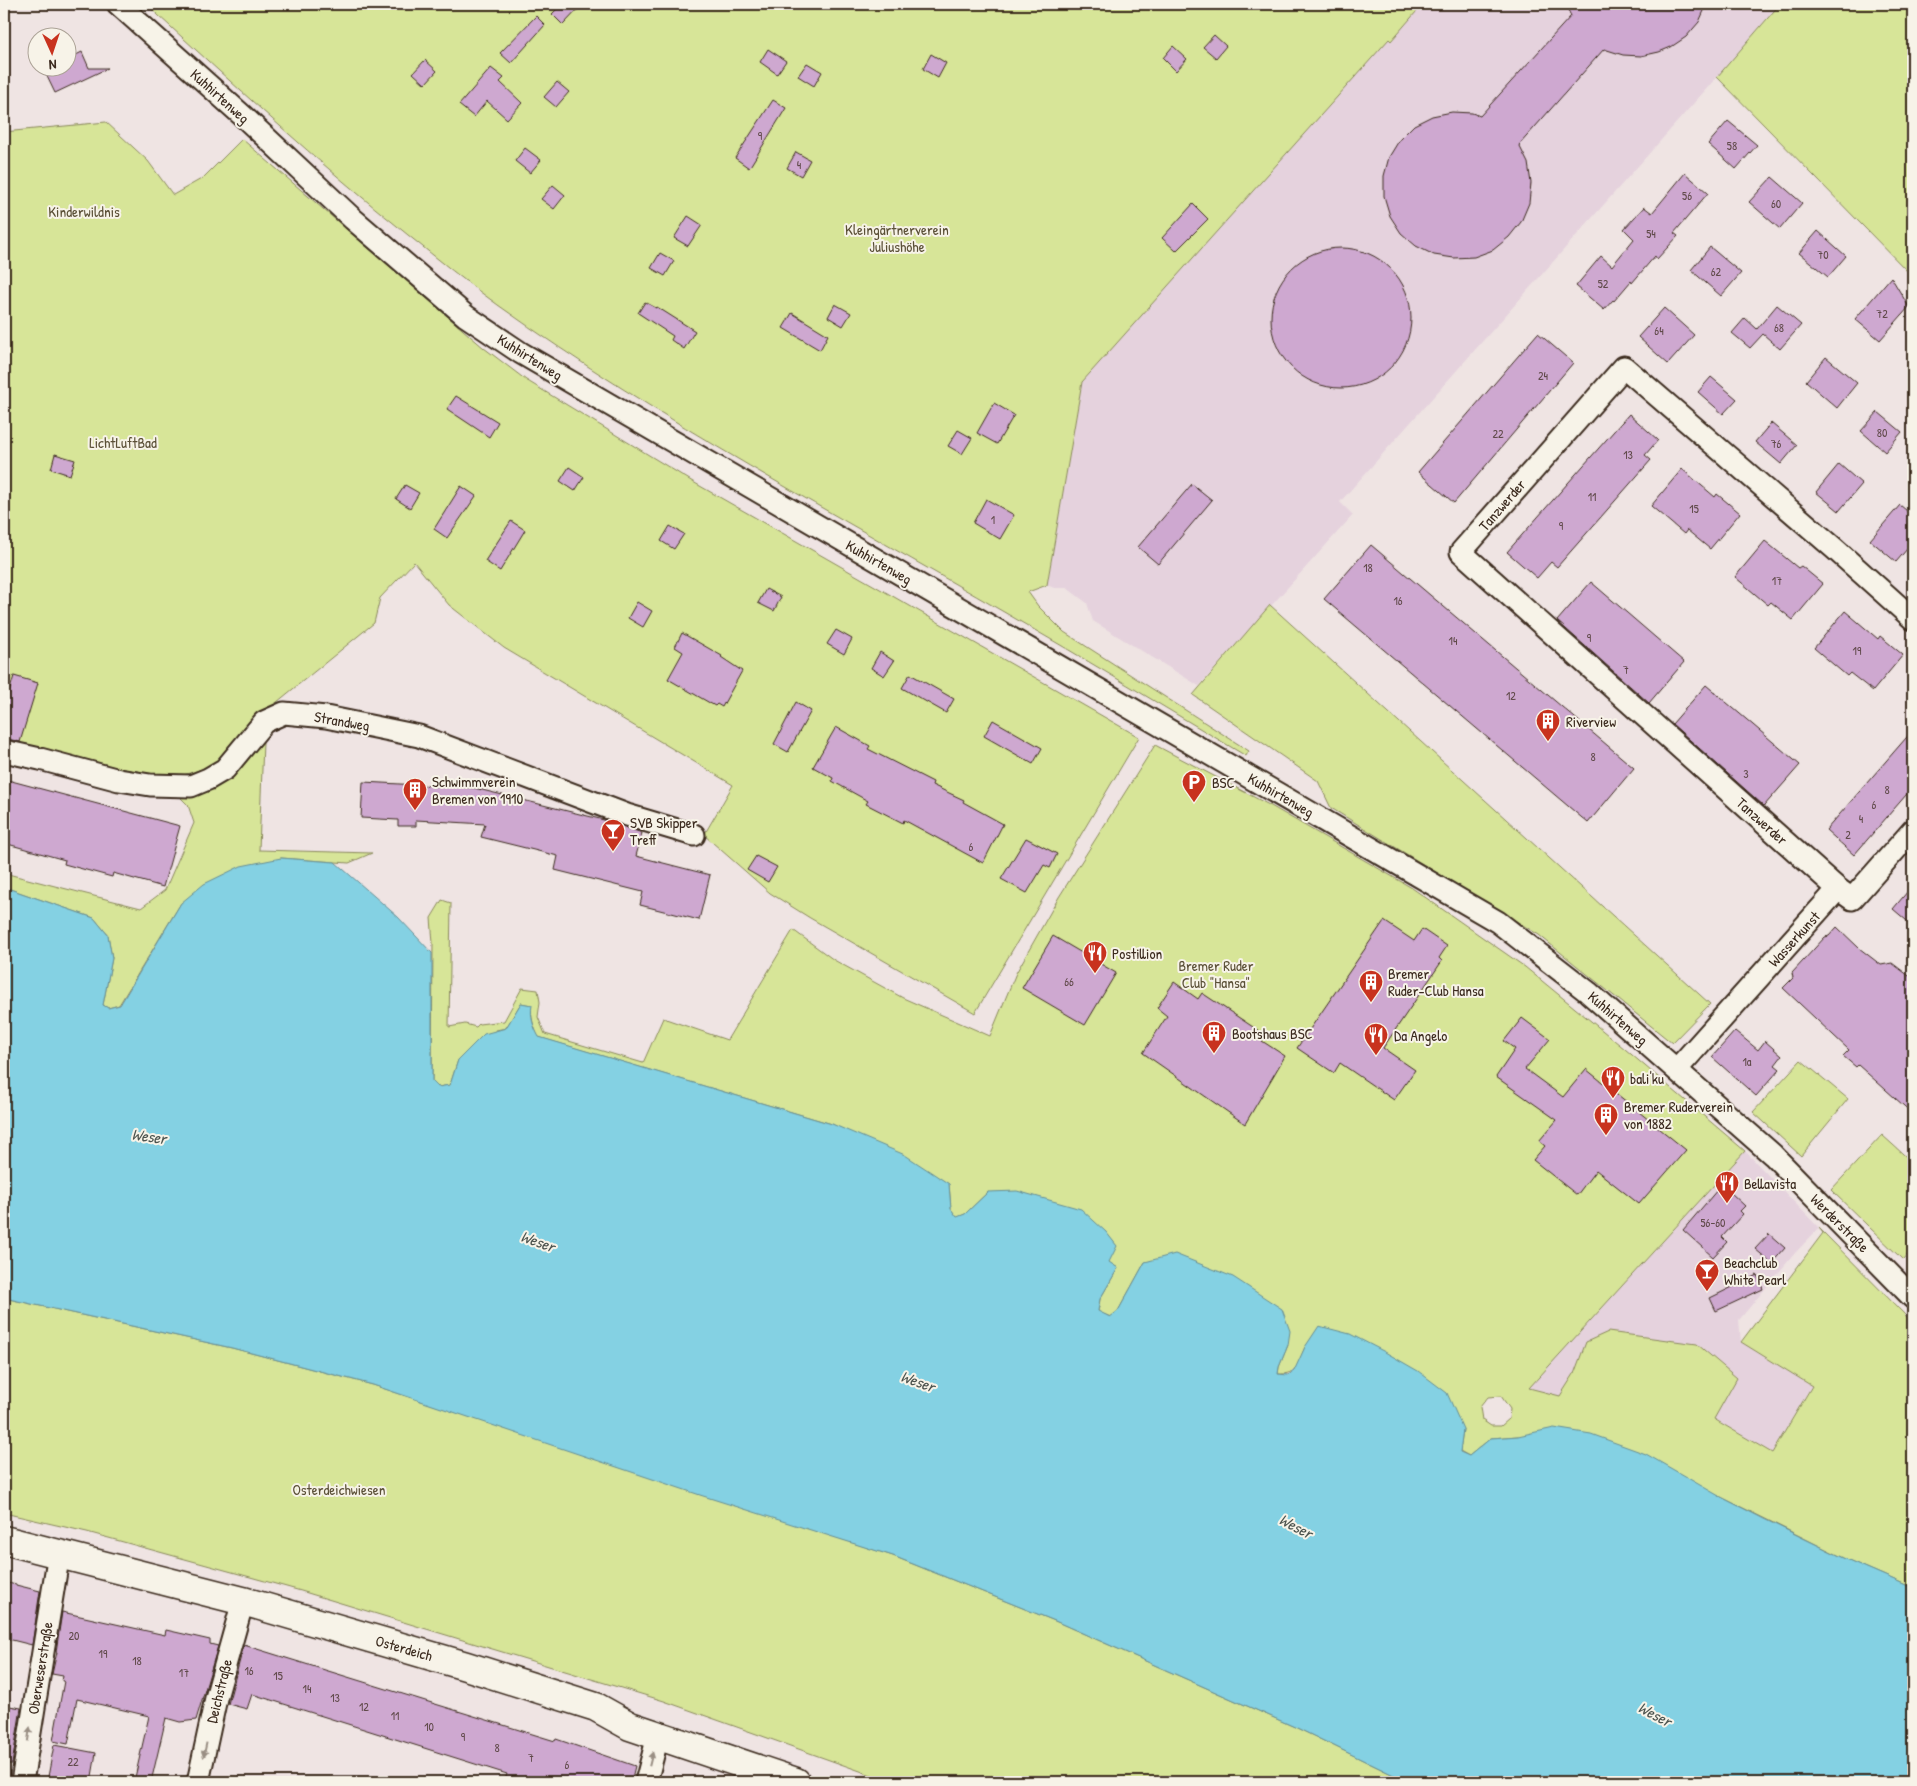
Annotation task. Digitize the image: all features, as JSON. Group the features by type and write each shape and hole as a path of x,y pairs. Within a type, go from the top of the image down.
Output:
{"main road":[{"name":"Osterdeich","path":"4,1540 243,1601 466,1666 586,1704 630,1726 796,1782"}],"street":[{"name":"Kuhhirtenweg","path":"118,4 353,219 466,316 530,358 1498,922 1588,992 1677,1069"},
{"name":"Tanzwerder","path":"1838,889 1462,552 1624,367 1913,619"},
{"name":"Strandweg","path":"4,751 119,780 150,785 191,786 225,769 264,722 284,713 326,716 419,736 627,815 694,835"},
{"path":"1838,889 1852,899 1913,830"},
{"name":"Wasserkunst","path":"1677,1069 1838,889"},
{"name":"Werderstraße","path":"1677,1069 1773,1155 1912,1293"},
{"name":"Oberweserstraße","path":"22,1782 59,1553"},
{"name":"Deichstraße","path":"198,1782 216,1698 243,1601"},
{"path":"646,1782 658,1736"}],"shaded area":[{"path":"1423,4 1780,4 1340,502 1353,515 1199,686 1093,621 1087,603 1067,588 1054,588 1047,585 1082,382 1389,38 1391,40"},
{"path":"1745,1151 1819,1228 1795,1253 1739,1320 1741,1342 1812,1385 1772,1453 1714,1419 1698,1446 1529,1388"}],"green space":[{"name":"Kleingärtnerverein Juliushöhe","path":"146,4 1423,4 1391,41 1389,39 1082,382 1047,585 1028,592 1038,606 1064,632 1249,751 1246,756 1039,632 686,428 559,348 475,288 374,207 275,122"},
{"path":"1780,4 1913,4 1913,277 1717,77"},
{"path":"106,122 148,161 173,195 203,178 242,139 484,348 526,380 693,482 1139,737 975,1013 770,893 704,835 733,785 504,648 449,605 414,562 380,598 374,623 266,711 218,764 177,777 130,776 4,746 4,132"},
{"path":"1270,605 1710,1004 1672,1043 1539,935 1331,808 1318,781 1193,695"},
{"path":"263,742 259,850 372,853 349,863 281,858 181,903 119,1005 108,1008 103,1005 112,958 108,935 94,918 4,887 4,873 141,908 165,890 194,823 188,805 178,795 227,780"},
{"name":"Bremer Ruder Club \"Hansa\"","path":"1155,745 1271,806 1412,888 1525,967 1745,1151 1529,1388 1560,1396 1574,1374 1586,1342 1608,1332 1697,1344 1737,1378 1714,1419 1772,1453 1812,1386 1741,1342 1823,1233 1819,1228 1913,1323 1913,1588 1846,1559 1719,1496 1518,1436 1491,1438 1469,1456 1460,1451 1463,1429 1305,1347 1299,1363 1293,1370 1285,1374 1278,1374 1288,1345 1145,1262 1118,1311 1111,1317 1098,1312 1100,1299 1118,1268 988,1192 965,1214 957,1218 951,1209 949,1184 832,1124 538,1037 531,1013 531,1005 521,1003 506,1028 496,1030 458,1060 450,1085 438,1087 432,1081 433,943 431,918 442,900 451,903 449,1027 465,1024 476,1027 479,1024 504,1021 522,988 538,990 540,1002 538,1017 545,1034 643,1063 663,1018 727,1040 793,930 834,960 903,998 990,1036 1016,973 1059,897","holes":["1501,1396 1510,1409 1509,1419 1501,1426 1491,1426 1482,1420 1480,1407 1488,1397"]},
{"path":"1801,1060 1848,1099 1801,1156 1753,1112"},
{"path":"1882,1135 1913,1163 1913,1248 1903,1260 1831,1190"},
{"name":"Osterdeichwiesen","path":"4,1298 232,1348 373,1385 893,1556 1055,1621 1297,1728 1408,1782 891,1782 664,1701 301,1591 87,1532 4,1513"}],"water":[{"name":"Weser","path":"281,858 335,862 398,917 432,953 432,1081 438,1087 450,1085 458,1060 484,1034 506,1028 521,1003 532,1005 532,1021 539,1037 832,1124 905,1155 949,1184 951,1209 957,1217 965,1214 988,1192 1017,1191 1081,1209 1106,1232 1117,1246 1109,1262 1118,1268 1100,1299 1098,1311 1110,1317 1118,1311 1145,1262 1175,1254 1233,1277 1282,1309 1290,1331 1288,1345 1278,1374 1288,1375 1294,1371 1305,1347 1319,1326 1350,1334 1418,1371 1447,1393 1463,1429 1460,1452 1469,1456 1491,1438 1518,1436 1554,1428 1591,1434 1646,1454 1719,1496 1764,1519 1846,1559 1913,1588 1913,1782 1408,1782 1297,1728 1055,1621 893,1556 700,1495 373,1385 232,1348 4,1298 4,887 94,918 108,935 112,958 103,1005 108,1008 120,1005 181,903 204,884 241,866"}],"building":[{"path":"562,4 583,4 563,25 552,14"},
{"path":"1565,4 1707,4 1699,22 1686,37 1671,47 1641,56 1623,55 1604,49 1519,145 1528,163 1531,183 1529,203 1521,222 1509,237 1493,250 1474,257 1454,258 1434,255 1416,246 1401,233 1390,216 1384,196 1384,176 1389,157 1400,139 1414,125 1432,116 1452,112 1472,113 1480,116 1571,16"},
{"path":"536,16 545,25 511,63 500,53"},
{"path":"1214,35 1226,46 1216,58 1203,47"},
{"path":"1173,46 1187,59 1176,71 1163,58"},
{"path":"768,49 786,61 777,74 760,62"},
{"path":"82,52 89,68 108,68 55,93 48,78 78,78 78,54"},
{"path":"931,54 946,63 938,78 923,69"},
{"path":"425,60 437,71 425,84 413,73"},
{"path":"807,63 822,72 814,86 798,76"},
{"path":"491,68 504,78 500,82 522,103 507,119 487,101 474,117 459,105"},
{"path":"557,82 569,92 556,107 544,97"},
{"path":"773,100 786,108 749,168 735,158"},
{"path":"1728,121 1757,145 1736,169 1708,144"},
{"path":"525,148 541,160 530,173 515,161"},
{"path":"796,152 810,160 801,176 787,168"},
{"path":"1685,173 1708,193 1674,233 1678,236 1657,259 1655,256 1632,283 1631,281 1604,310 1576,286 1601,256 1612,266 1634,239 1624,229 1644,207 1652,213"},
{"path":"1772,177 1802,203 1780,229 1749,202"},
{"path":"553,185 565,195 554,209 541,199"},
{"path":"1193,204 1208,219 1176,251 1162,238"},
{"path":"688,216 702,225 688,246 674,238"},
{"path":"1818,231 1846,256 1828,277 1799,253"},
{"path":"1710,247 1741,273 1721,296 1691,270"},
{"path":"1341,248 1355,249 1368,253 1380,259 1391,268 1400,279 1406,291 1410,304 1410,332 1406,345 1400,357 1391,368 1380,377 1368,383 1355,387 1341,388 1327,387 1314,383 1302,377 1291,368 1282,357 1276,345 1272,332 1271,318 1272,304 1276,291 1282,279 1291,268 1302,259 1314,253 1327,249"},
{"path":"660,253 674,261 665,276 651,268"},
{"path":"1891,277 1909,307 1880,340 1855,319"},
{"path":"645,302 657,307 695,331 684,349 671,340 673,336 638,313"},
{"path":"835,304 851,313 843,326 828,317"},
{"path":"1777,305 1801,325 1780,349 1763,334 1750,348 1732,333 1745,318 1757,329"},
{"path":"1664,308 1694,335 1668,364 1638,337"},
{"path":"792,313 828,335 820,350 783,328"},
{"path":"1538,333 1573,363 1454,503 1418,472"},
{"path":"1826,357 1857,383 1837,408 1806,381"},
{"path":"1711,377 1737,399 1723,414 1698,392"},
{"path":"456,396 498,422 489,437 447,409"},
{"path":"994,403 1014,415 997,444 977,433"},
{"path":"1878,412 1902,432 1885,452 1861,431"},
{"path":"1629,414 1658,440 1645,455 1651,460 1557,567 1551,562 1537,578 1507,552"},
{"path":"1771,423 1797,445 1781,464 1755,442"},
{"path":"958,430 972,438 962,454 948,446"},
{"path":"55,454 75,460 70,475 51,469"},
{"path":"1839,464 1862,484 1839,511 1816,492"},
{"path":"569,467 584,477 575,491 560,481"},
{"path":"1682,469 1715,497 1717,494 1740,513 1710,549 1687,530 1684,534 1651,506"},
{"path":"1192,484 1212,500 1158,564 1138,547"},
{"path":"405,485 419,493 410,508 396,499"},
{"path":"461,486 476,496 447,538 434,529"},
{"path":"986,499 1014,515 1000,539 973,523"},
{"path":"1900,505 1913,516 1913,542 1896,562 1870,540"},
{"path":"511,521 525,530 500,571 485,561"},
{"path":"670,526 684,534 674,549 661,541"},
{"path":"1765,541 1798,568 1801,566 1823,584 1793,620 1771,602 1768,605 1735,577"},
{"path":"1371,545 1634,768 1588,823 1324,599"},
{"path":"1591,582 1684,662 1649,703 1557,621"},
{"path":"766,589 781,597 774,611 758,603"},
{"path":"637,602 652,611 643,627 628,618"},
{"path":"1845,611 1878,639 1880,636 1903,655 1873,691 1850,673 1847,676 1814,648"},
{"path":"836,630 852,639 844,654 827,644"},
{"path":"682,633 722,656 742,671 722,707 717,704 715,706 668,679 683,652 675,647"},
{"path":"880,652 894,661 884,676 871,668"},
{"path":"910,674 954,699 946,713 902,688"},
{"path":"14,676 38,683 20,742 4,738 4,709"},
{"path":"1706,685 1800,765 1764,806 1672,724"},
{"path":"796,702 811,711 788,752 774,744"},
{"path":"993,720 1042,748 1033,764 984,736"},
{"path":"836,727 870,746 868,749 933,782 932,785 964,800 963,802 1003,824 983,863 904,820 903,823 866,804 868,801 832,781 833,778 813,767"},
{"path":"1913,730 1913,787 1854,855 1826,830"},
{"path":"4,779 180,826 163,887 113,873 112,877 64,864 65,860 4,843"},
{"path":"363,782 474,788 608,821 642,833 636,856 710,875 699,920 640,905 643,892 555,870 558,856 481,837 485,824 416,820 416,826 398,826 398,820 361,818"},
{"path":"1026,838 1057,854 1050,868 1044,865 1027,893 1001,879"},
{"path":"756,856 777,867 768,882 747,870"},
{"path":"1913,885 1913,926 1893,909"},
{"name":"Bremer Ruder-Club Hansa","path":"1384,921 1414,941 1422,929 1447,946 1439,958 1442,961 1383,1048 1415,1070 1394,1100 1340,1063 1334,1073 1297,1048"},
{"path":"1837,927 1859,948 1881,965 1892,963 1913,979 1913,1114 1858,1065 1856,1067 1843,1056 1849,1050 1783,988 1793,978 1792,973 1825,937 1829,936"},
{"path":"1053,936 1116,973 1085,1025 1022,988"},
{"name":"Bootshaus BSC","path":"1174,982 1198,999 1202,993 1265,1035 1262,1041 1285,1056 1245,1124 1143,1053 1167,1016 1157,1008"},
{"name":"Bremer Ruderverein von 1882","path":"1522,1018 1550,1039 1525,1069 1563,1097 1586,1069 1686,1150 1639,1204 1596,1170 1577,1195 1533,1160 1545,1146 1539,1141 1557,1120 1496,1077 1515,1049 1504,1041"},
{"path":"1735,1031 1758,1050 1765,1041 1782,1056 1775,1065 1780,1069 1756,1096 1712,1057"},
{"path":"1718,1189 1726,1196 1730,1192 1745,1206 1740,1211 1743,1214 1722,1237 1727,1242 1713,1257 1683,1230"},
{"path":"1769,1234 1785,1248 1772,1263 1755,1249"},
{"path":"1757,1275 1763,1289 1716,1311 1710,1298"},
{"path":"4,1582 40,1591 32,1645 4,1638"},
{"path":"62,1612 165,1635 166,1630 210,1640 210,1644 218,1646 196,1720 180,1722 166,1718 151,1782 134,1782 149,1716 77,1699 68,1744 53,1741 64,1681 62,1681 63,1676 52,1674"},
{"path":"244,1645 555,1741 556,1739 635,1766 631,1782 504,1782 507,1774 252,1694 247,1709 228,1704"},
{"path":"4,1705 21,1708 12,1764 4,1764"},
{"path":"54,1745 96,1753 91,1782 47,1782"}],"place":[{"name":"Riverview","path":"1548,742"},
{"name":"BSC","path":"1194,803"},
{"name":"Schwimmverein Bremen von 1910","path":"415,811"},
{"name":"SVB Skipper Treff","path":"613,852"},
{"name":"Postillion","path":"1095,974"},
{"name":"Bremer Ruder-Club Hansa","path":"1371,1003"},
{"name":"Bootshaus BSC","path":"1214,1054"},
{"name":"Da Angelo","path":"1376,1056"},
{"name":"bali'ku","path":"1613,1099"},
{"name":"Bremer Ruderverein von 1882","path":"1606,1136"},
{"name":"Bellavista","path":"1727,1204"},
{"name":"Beachclub White Pearl","path":"1707,1292"}],"park label":[{"name":"Kinderwildnis","path":"84,211"},
{"name":"LichtLuftBad","path":"123,442"}]}
